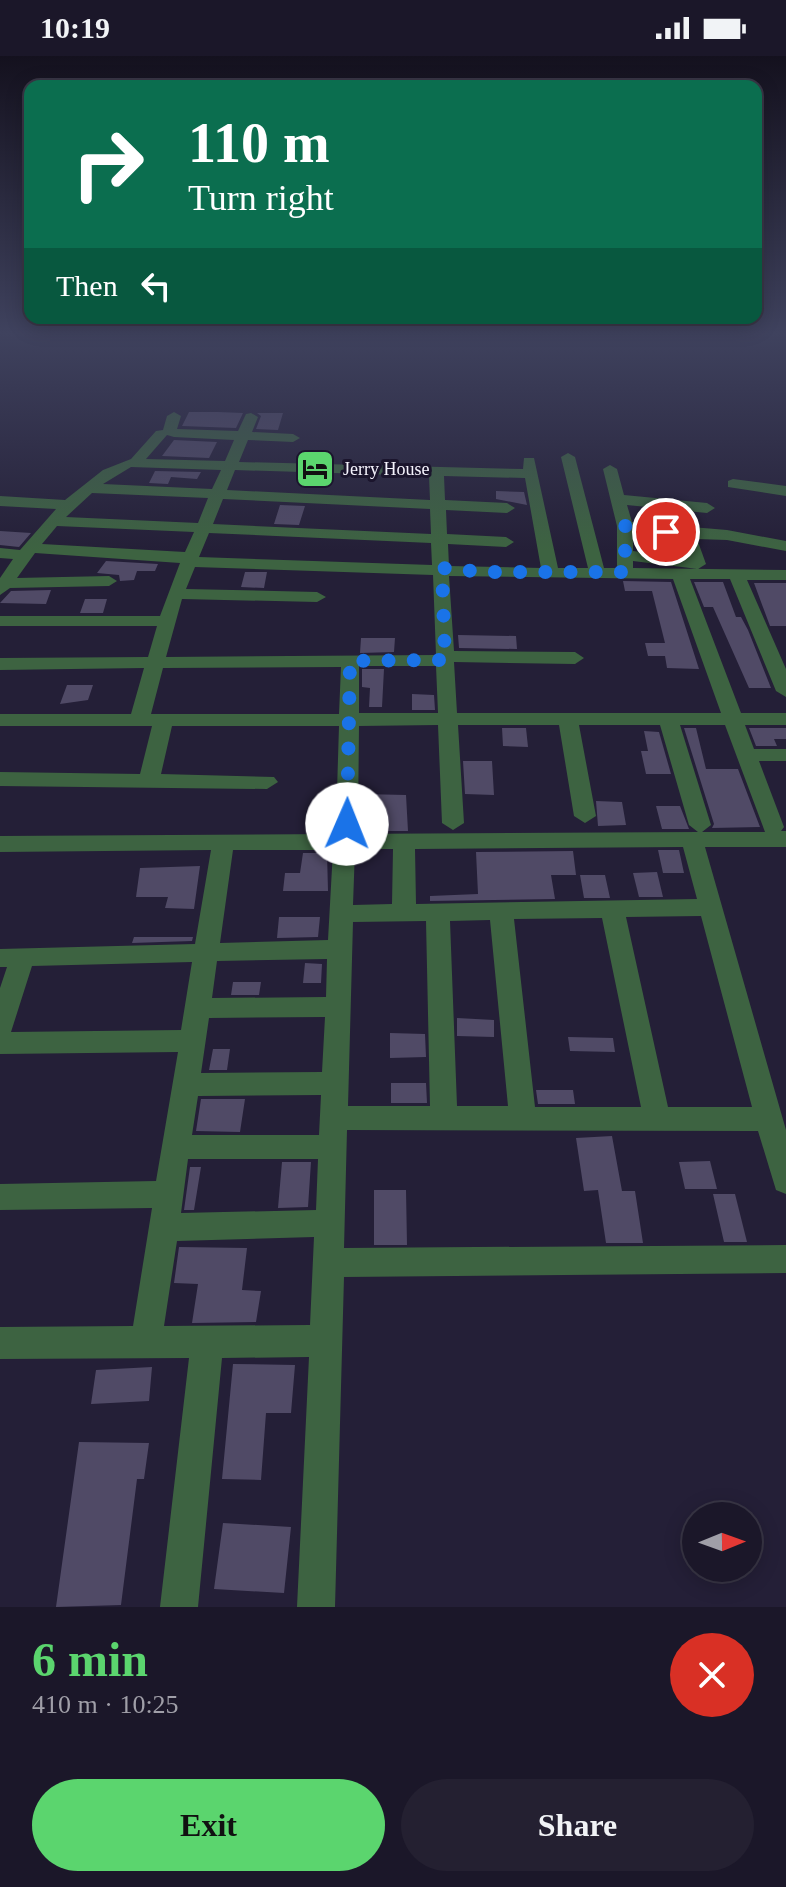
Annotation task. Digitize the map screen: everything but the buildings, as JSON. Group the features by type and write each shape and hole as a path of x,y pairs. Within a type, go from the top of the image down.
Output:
{"street":[{"path":"174,416 172,433 293,438"},
{"path":"139,720 153,662 175,594 215,497 233,466 251,417"},
{"path":"136,462 161,434"},
{"path":"568,457 597,572"},
{"path":"2,586 54,521 71,505 124,464 136,462 436,473 530,468 550,572"},
{"path":"610,469 625,526 626,563"},
{"path":"436,473 453,823"},
{"path":"733,484 786,491"},
{"path":"91,488 215,497 507,508"},
{"path":"618,499 707,508"},
{"path":"0,501 71,505"},
{"path":"54,521 506,542"},
{"path":"625,526 727,535 786,546"},
{"path":"0,553 597,572 626,563 698,564 687,533"},
{"path":"626,563 679,573 786,575"},
{"path":"0,844 223,843 346,833 404,841 696,832 780,833 746,755 679,573"},
{"path":"738,579 786,691"},
{"path":"2,586 109,581"},
{"path":"175,594 317,597"},
{"path":"0,621 166,621"},
{"path":"766,644 786,644"},
{"path":"0,664 575,658"},
{"path":"316,1607 350,661"},
{"path":"568,719 585,816"},
{"path":"668,719 711,907 786,1181"},
{"path":"0,720 786,719"},
{"path":"149,780 163,720"},
{"path":"746,755 786,755"},
{"path":"0,779 267,782"},
{"path":"404,841 404,913"},
{"path":"146,1342 223,843"},
{"path":"342,914 711,907"},
{"path":"612,909 657,1119"},
{"path":"501,911 523,1119"},
{"path":"438,912 444,1118"},
{"path":"0,1028 11,958 340,949"},
{"path":"197,1008 338,1007"},
{"path":"0,1043 192,1041"},
{"path":"186,1085 335,1083"},
{"path":"176,1147 444,1118 769,1119"},
{"path":"0,1197 169,1194"},
{"path":"164,1227 330,1223"},
{"path":"329,1263 786,1259"},
{"path":"179,1607 207,1341"},
{"path":"0,1343 326,1341"}],"place":[{"name":"Jerry House","path":"315,469"}],"route":[{"path":"347,824 350,661 445,660 442,568 484,572 625,572 628,546 625,526 666,532"}]}
